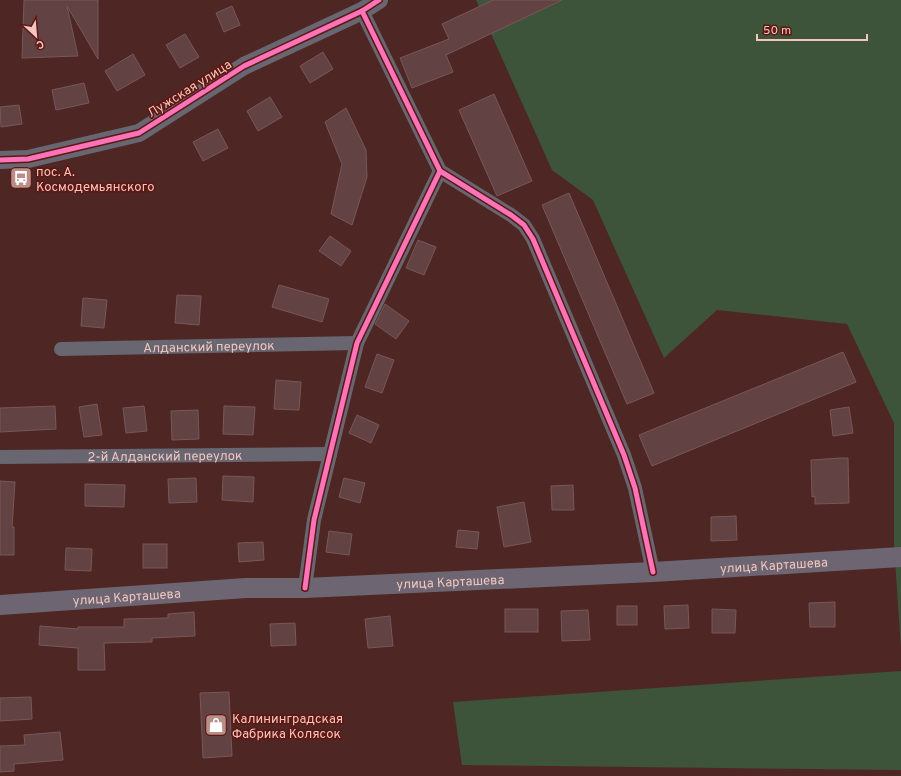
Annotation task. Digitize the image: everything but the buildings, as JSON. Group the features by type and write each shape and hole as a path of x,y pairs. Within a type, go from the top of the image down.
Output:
{"main road":[{"name":"улица Карташева","path":"0,605 246,588 305,588 652,572 901,557"}],"street":[{"name":"Лужская улица","path":"0,160 28,159 139,132 244,66 362,11 379,0"},
{"path":"362,11 440,171 515,218 524,225 533,239 624,455 635,488 652,572"},
{"path":"305,588 314,520 358,343 440,171"},
{"name":"Алданский переулок","path":"61,349 358,343"},
{"name":"2-й Алданский переулок","path":"0,457 330,454"}],"green space":[{"path":"476,0 901,0 901,649 894,545 894,423 847,324 717,310 664,358 593,200 552,170"},
{"path":"901,671 901,770 462,765 453,702"}],"cycle path":[{"path":"0,160 28,159 139,133 244,66 362,11 379,0"},
{"path":"305,588 314,520 357,343 440,171 362,11"},
{"path":"440,171 511,215 524,225 533,239 624,455 635,488 653,572"}],"place":[{"name":"пос. А. Космодемьянского","path":"21,178"},
{"name":"Калининградская Фабрика Колясок","path":"216,725"}]}
